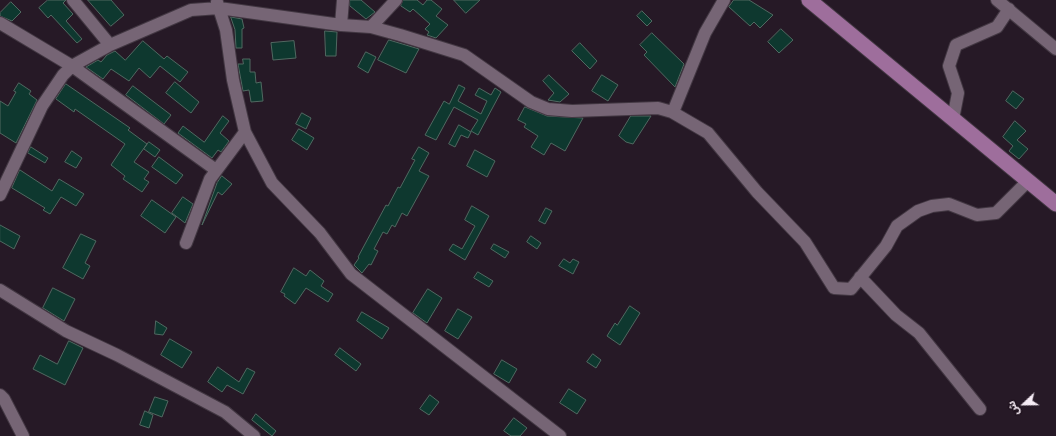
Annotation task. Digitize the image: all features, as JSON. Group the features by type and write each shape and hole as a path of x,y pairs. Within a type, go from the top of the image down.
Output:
{"main road":[{"path":"809,0 1056,204"}],"street":[{"path":"73,0 110,45"},
{"path":"341,25 343,0"},
{"path":"371,27 396,0"},
{"path":"673,112 705,32 724,0"},
{"path":"997,0 1056,49"},
{"path":"218,4 226,30 233,80 245,132 272,183 320,233 351,274 560,436"},
{"path":"0,195 42,106 63,75 72,66 110,45 191,10 218,4 341,25 371,27 464,55 531,102 548,109 572,111 658,108 673,112 708,133 757,192 805,242 834,288 851,289 886,246 897,226 918,212 932,206 949,204 977,215 996,213 1028,181"},
{"path":"953,119 958,93 949,66 956,45 997,27 1009,9"},
{"path":"0,23 72,66 216,170"},
{"path":"186,243 210,179 245,132"},
{"path":"860,277 896,315 920,333 980,409"},
{"path":"0,290 66,331 117,355 225,412 254,436"},
{"path":"0,395 4,399 23,436"}],"building":[{"path":"48,0 66,0 63,3 73,14 66,21 82,39 77,43 51,15 48,18 39,8"},
{"path":"88,0 111,0 124,15 111,26"},
{"path":"350,0 361,0 375,12 366,19 350,6"},
{"path":"403,0 417,0 423,5 427,0 431,0 442,9 436,16 448,25 436,38 427,35 429,32 425,29 430,24 413,9 410,12 401,6"},
{"path":"454,0 480,0 466,13"},
{"path":"734,0 749,0 773,15 760,28 754,22 750,26 729,7"},
{"path":"11,2 21,12 12,21 0,16 0,13"},
{"path":"642,11 652,21 647,26 637,16"},
{"path":"231,17 242,19 244,28 242,29 242,48 236,48 235,30"},
{"path":"781,29 793,40 779,53 768,42"},
{"path":"325,31 337,32 336,56 326,56"},
{"path":"652,33 684,64 675,87 644,55 647,52 640,45"},
{"path":"389,40 419,49 406,73 378,60"},
{"path":"143,41 164,59 167,56 188,72 180,82 160,66 150,78 139,68 129,81 111,69 103,79 86,67 98,60 101,62 107,55 115,51 125,60"},
{"path":"294,41 296,58 273,60 271,43"},
{"path":"580,43 597,61 590,69 572,51"},
{"path":"366,52 376,57 368,73 358,67"},
{"path":"243,59 250,59 250,72 255,72 256,83 261,82 263,101 251,102 249,90 243,91 238,64 243,64"},
{"path":"549,75 569,94 560,102 548,100 554,93 543,81"},
{"path":"602,75 618,85 608,101 592,91"},
{"path":"175,82 199,102 191,113 166,93"},
{"path":"19,83 31,91 29,94 37,100 16,143 0,133 0,101 8,106"},
{"path":"66,84 130,128 128,130 147,144 134,162 149,172 144,179 149,182 142,192 123,179 125,176 111,165 125,144 75,109 74,112 56,99"},
{"path":"459,85 465,88 458,101 481,114 487,101 475,95 479,88 491,95 495,88 501,92 478,135 471,131 478,120 454,107 436,140 425,135 444,101 449,104"},
{"path":"133,86 171,115 164,124 126,95"},
{"path":"1013,91 1024,99 1016,109 1006,101"},
{"path":"525,107 547,116 583,118 565,151 551,143 544,155 531,147 538,136 524,127 526,124 518,120"},
{"path":"302,113 311,118 306,129 296,124"},
{"path":"223,116 229,121 220,133 229,141 221,152 218,150 212,158 178,133 183,126 204,142"},
{"path":"631,116 651,116 633,144 626,142 619,136"},
{"path":"1015,121 1026,131 1017,140 1028,149 1019,159 1009,151 1013,146 1003,137"},
{"path":"459,125 471,132 468,138 461,135 455,147 449,144"},
{"path":"299,129 314,138 307,150 292,140"},
{"path":"149,142 160,150 155,157 144,149"},
{"path":"31,147 48,158 45,163 28,153"},
{"path":"419,147 429,153 419,171 429,176 407,216 402,213 395,227 392,225 387,234 383,232 374,249 378,251 371,265 369,264 362,273 354,265 386,205 388,206 398,187 400,188 415,160 412,159"},
{"path":"475,150 495,161 487,177 467,166"},
{"path":"72,151 82,158 76,168 65,162"},
{"path":"159,157 183,175 176,184 152,167"},
{"path":"20,170 52,191 59,179 84,194 76,206 61,197 50,214 43,210 45,208 12,188"},
{"path":"222,176 232,184 222,195 218,192 202,225 217,183"},
{"path":"183,197 193,204 185,223 172,213"},
{"path":"152,200 176,217 165,233 141,216"},
{"path":"472,206 489,216 465,260 449,250 453,244 462,249 475,226 465,220"},
{"path":"546,208 552,211 545,224 539,221"},
{"path":"0,225 20,236 14,249 0,241"},
{"path":"81,234 96,241 85,263 90,266 83,279 63,268"},
{"path":"531,236 541,243 537,249 527,242"},
{"path":"494,244 509,252 505,258 491,249"},
{"path":"564,259 570,263 573,259 579,262 573,274 559,266"},
{"path":"294,268 306,276 310,270 324,281 321,286 333,294 328,302 306,288 295,304 284,296 285,294 281,292"},
{"path":"478,272 493,281 489,287 474,278"},
{"path":"53,288 75,299 64,321 43,308"},
{"path":"428,289 442,298 427,323 413,313"},
{"path":"630,306 640,313 620,345 607,336 615,323 617,325"},
{"path":"458,309 472,317 458,339 445,331"},
{"path":"362,312 389,328 382,339 357,321"},
{"path":"156,321 167,328 163,335 155,334"},
{"path":"170,339 192,352 182,368 161,355"},
{"path":"69,341 83,348 65,385 33,369 40,355 57,364"},
{"path":"340,348 361,364 356,371 335,355"},
{"path":"593,354 601,360 596,368 587,362"},
{"path":"502,360 517,369 509,383 494,374"},
{"path":"218,367 239,382 247,368 255,372 243,394 227,385 222,392 208,382"},
{"path":"569,389 586,400 577,414 560,403"},
{"path":"430,395 439,402 429,415 420,409"},
{"path":"155,397 168,401 162,417 149,412"},
{"path":"145,411 153,415 149,428 140,425"},
{"path":"256,414 276,431 272,436 252,420"},
{"path":"514,418 527,428 520,436 511,436 504,431"}]}
